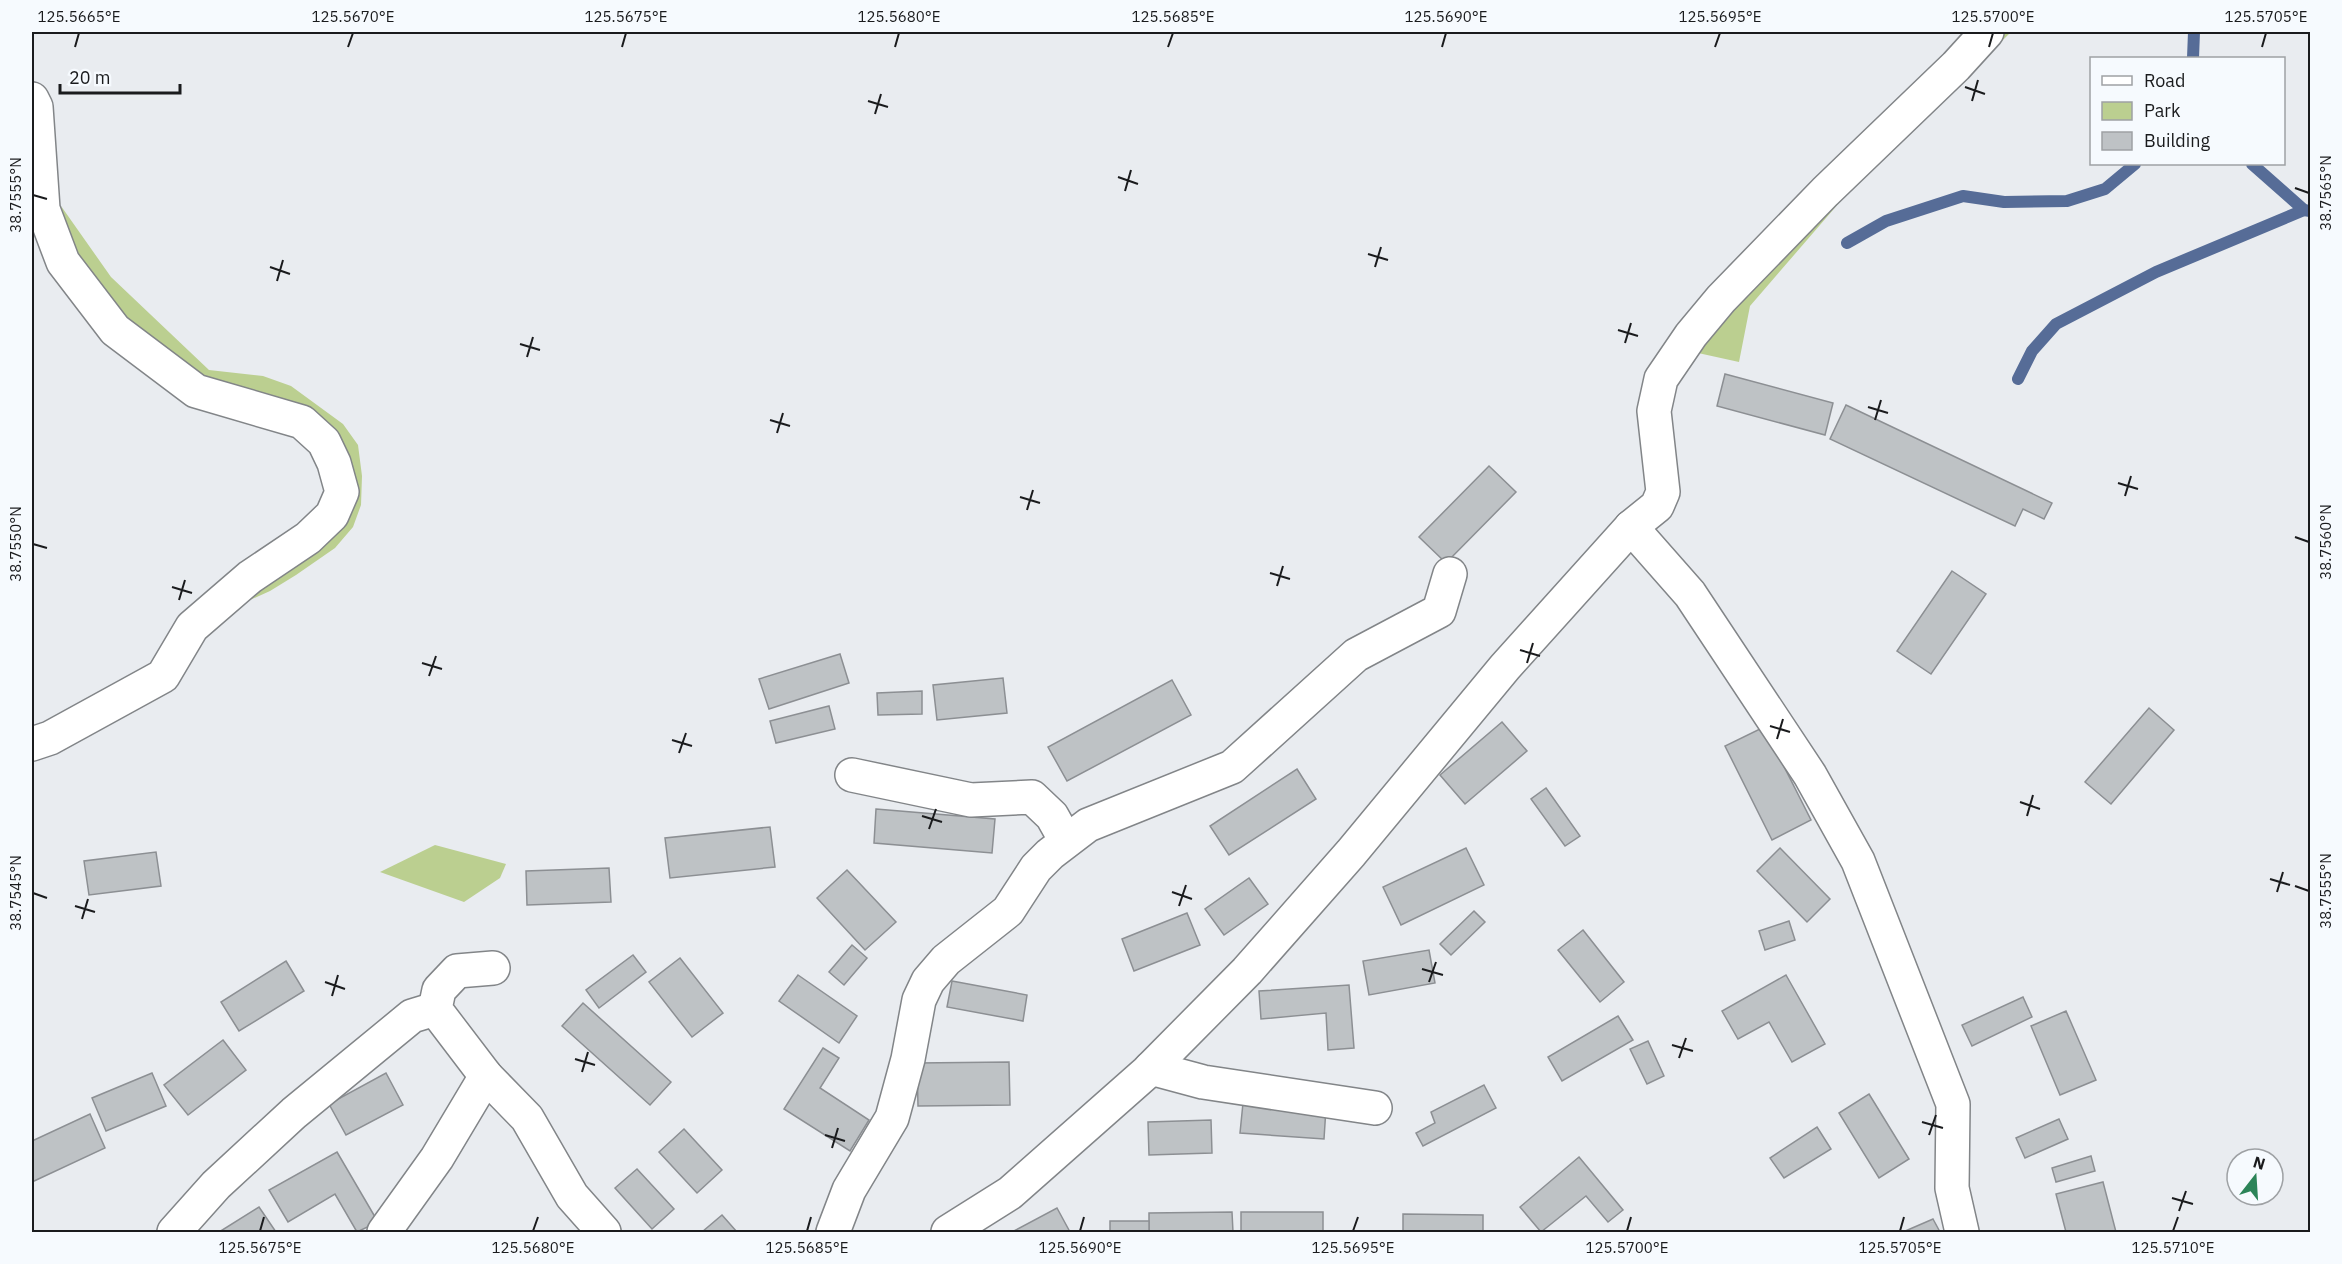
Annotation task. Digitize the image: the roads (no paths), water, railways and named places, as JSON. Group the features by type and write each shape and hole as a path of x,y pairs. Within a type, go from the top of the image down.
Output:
{"street":[{"path":"948,1233 1010,1193 1151,1068 1254,963 1351,853 1505,667 1631,527 1656,506 1663,492 1654,411 1661,379 1691,334 1721,298 1817,200 1956,66 1987,32"},
{"path":"32,99 36,107 43,208 63,262 115,330 196,391 302,422 324,442 334,463 342,492 332,515 308,538 250,577 192,627 163,676 50,738 32,744"},
{"path":"1631,527 1690,594 1810,775 1858,861 1953,1104 1952,1188 1962,1233"},
{"path":"833,1233 849,1190 892,1118 908,1059 919,1000 928,981 946,960 1008,911 1036,868 1088,825 1232,767 1356,655 1439,611 1450,574"},
{"path":"852,775 971,800 1032,797 1052,816 1066,841"},
{"path":"435,1009 440,990 457,971 493,968"},
{"path":"435,1009 486,1076 527,1118 572,1196 604,1233"},
{"path":"174,1233 216,1185 294,1113 412,1016 435,1009"},
{"path":"1151,1068 1203,1082 1375,1108"},
{"path":"384,1233 437,1158 486,1076"}],"waterway":[{"path":"2193,57 2194,32"},
{"path":"1847,243 1886,221 1963,196 2004,202 2067,201 2105,189 2134,165"},
{"path":"2253,165 2304,210 2310,211"},
{"path":"2018,379 2032,351 2056,324 2156,272 2304,210"}]}
